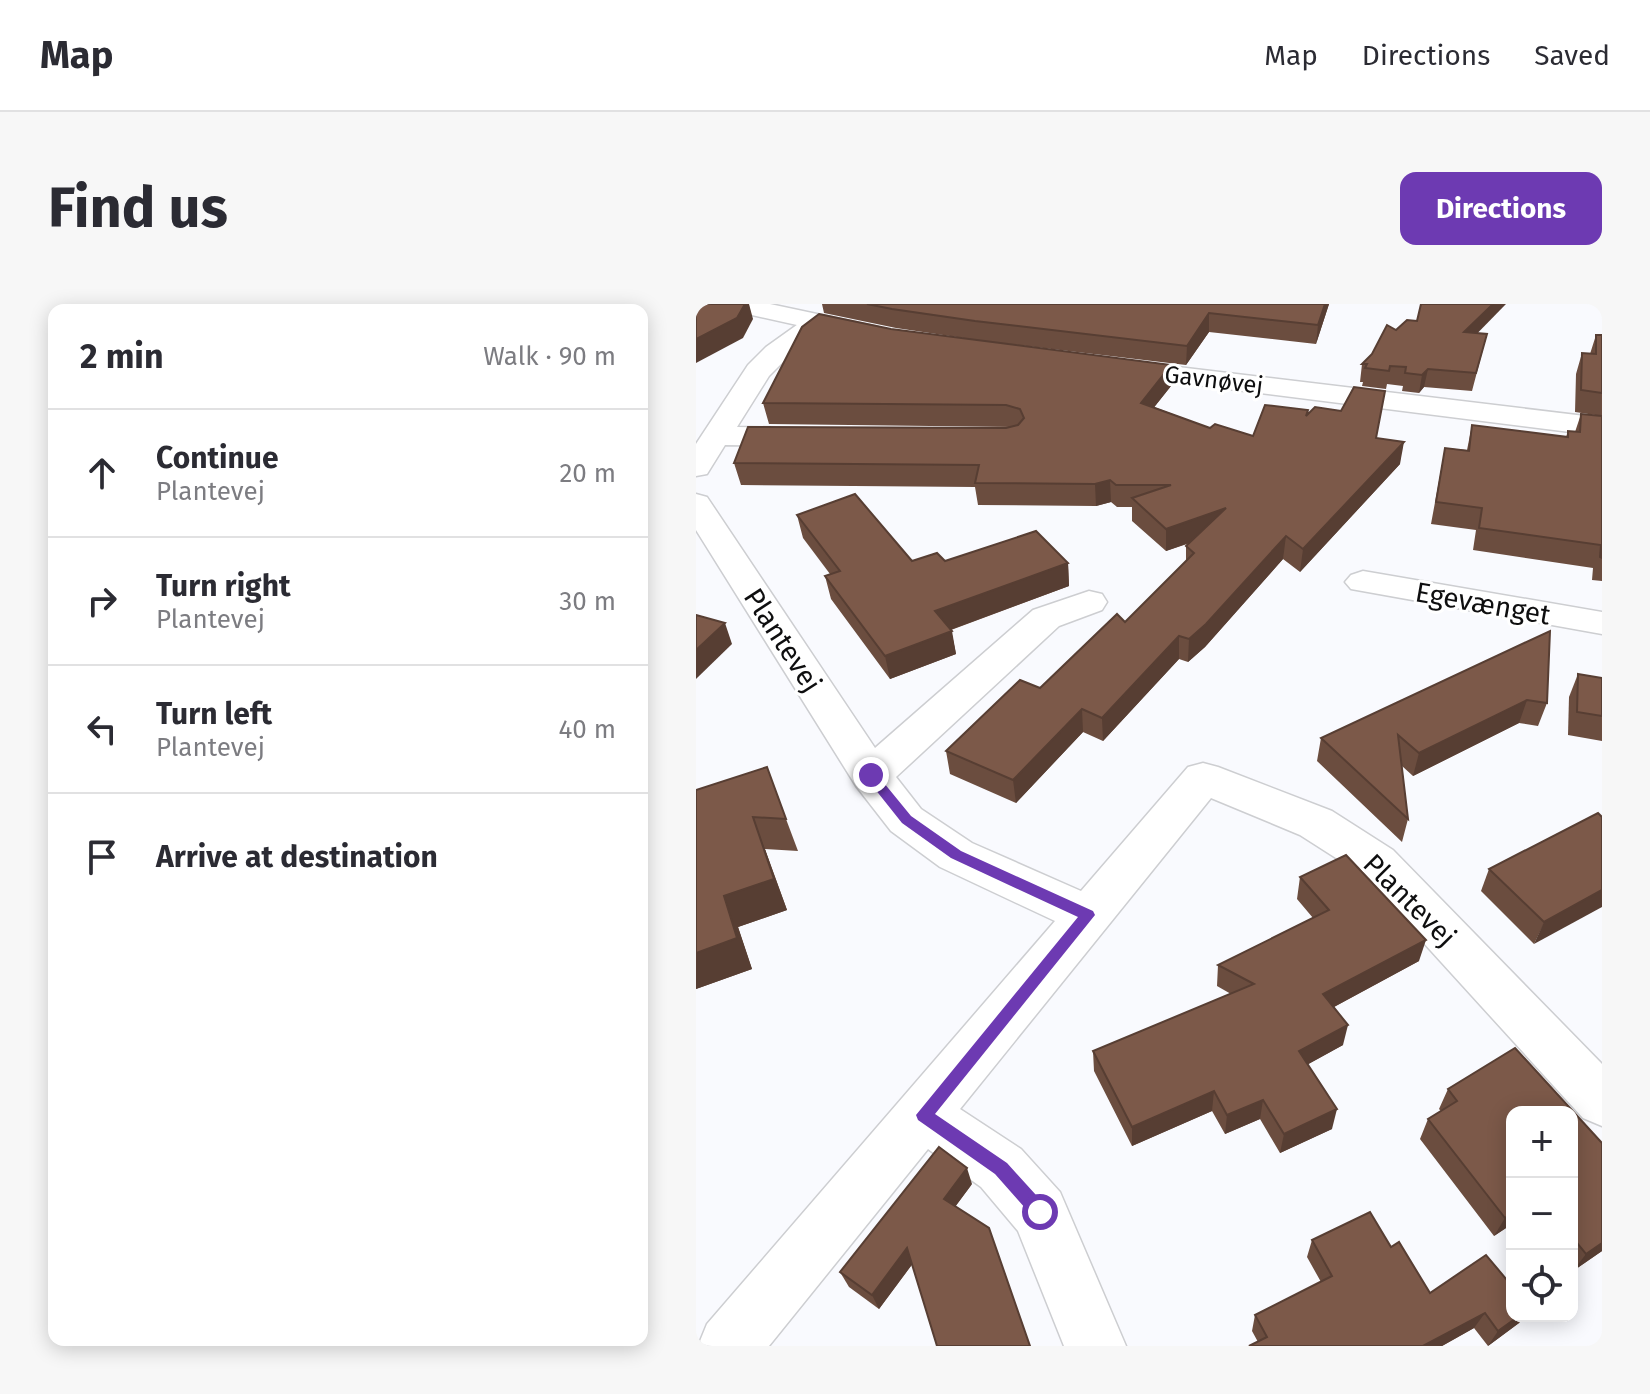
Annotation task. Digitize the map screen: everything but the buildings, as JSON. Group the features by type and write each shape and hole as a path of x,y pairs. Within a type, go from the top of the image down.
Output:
{"street":[{"path":"734,304 895,339"},
{"path":"696,467 758,371 776,353 817,323"},
{"name":"Gavnøvej","path":"1087,364 1602,427"},
{"path":"716,436 839,437"},
{"name":"Plantevej","path":"696,504 871,775 906,820 956,855 1088,915"},
{"name":"Egevænget","path":"1363,582 1602,623"},
{"path":"871,775 1046,618 1089,602"},
{"name":"Plantevej","path":"729,1346 1203,778 1316,823 1377,862 1602,1101"},
{"path":"924,1115 1001,1168 1040,1212 1095,1346"}],"route":[{"path":"871,775 906,820 956,855 1088,915 924,1115 1001,1168 1040,1212"}]}
